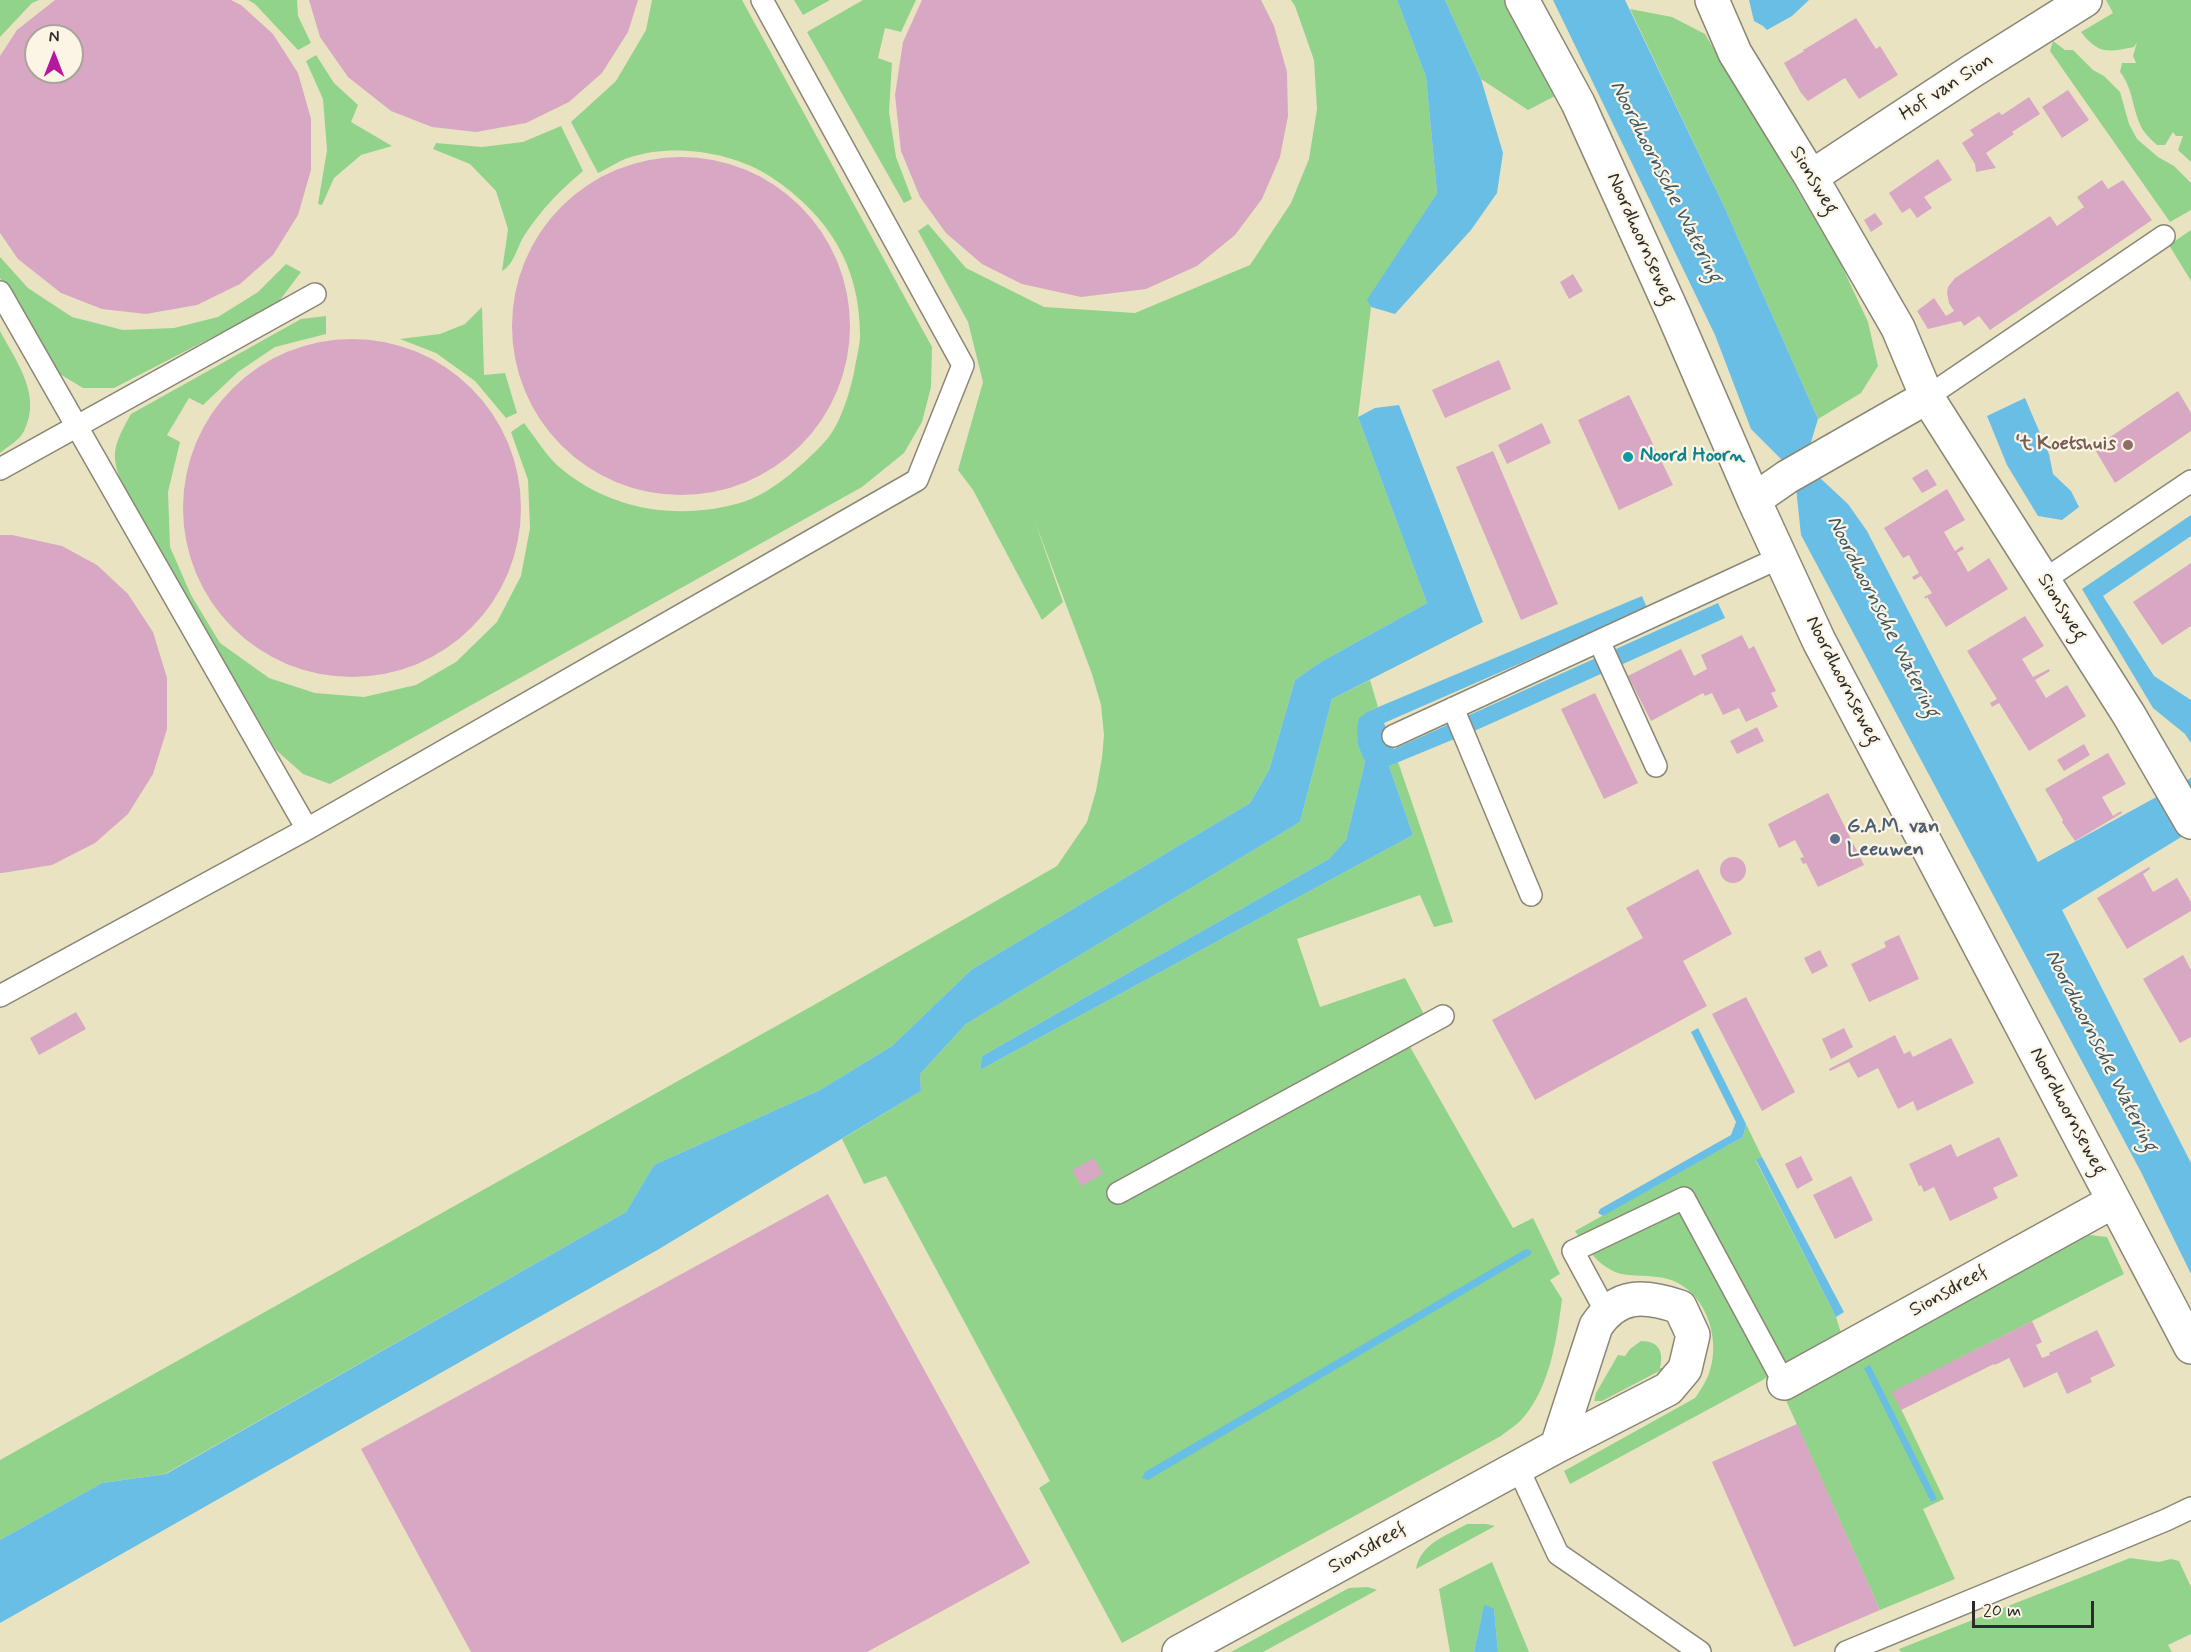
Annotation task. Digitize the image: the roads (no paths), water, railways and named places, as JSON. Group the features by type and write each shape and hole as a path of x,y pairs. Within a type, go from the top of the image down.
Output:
{"street":[{"name":"Noordhoornseweg","path":"1522,0 1578,103 1819,641 2191,1347"},
{"name":"Sionsweg","path":"1712,0 1735,53 1811,177 1898,328 1927,397 2129,715 2191,822"},
{"name":"Hof van Sion","path":"1811,177 2085,0"},
{"path":"1754,500 1787,477 1927,397"},
{"name":"Sionsdreef","path":"1784,1383 2114,1201"},
{"name":"Sionsdreef","path":"1179,1652 1557,1446 1668,1389 1685,1369 1693,1335 1680,1307 1665,1302 1626,1299 1605,1312"},
{"path":"1557,1446 1596,1326 1605,1312"}],"lane":[{"path":"0,996 307,829 917,480 963,365 762,0"},
{"path":"1927,397 2164,236"},
{"path":"0,291 307,829"},
{"path":"0,468 315,294"},
{"path":"2044,580 2191,481"},
{"path":"1393,736 1454,712 1781,558"},
{"path":"1601,644 1656,766"},
{"path":"1454,712 1531,895"},
{"path":"1118,1193 1443,1016"},
{"path":"1605,1312 1573,1251 1684,1198 1784,1383"},
{"path":"1518,1468 1558,1554 1700,1652"},
{"path":"1846,1652 2191,1508"}],"water":[{"path":"1397,0 1445,0 1481,79 1503,153 1497,193 1471,230 1395,314 1371,307 1367,300 1437,193 1426,77"},
{"name":"Noordhoornsche Watering","path":"1553,0 1625,0 1723,204 1818,419 1808,452 1819,477 1848,504 1867,531 2038,862 2191,778 2191,831 2062,910 2191,1163 2191,1274 2141,1172 1801,535 1796,488 1785,463 1751,429 1715,335"},
{"path":"1749,0 1809,0 1792,16 1767,30 1754,21"},
{"path":"2025,398 2049,454 2053,474 2071,491 2079,507 2062,520 2038,516 2007,465 1987,416"},
{"path":"1399,405 1483,622 1332,699 1300,822 966,1024 920,1074 921,1091 659,1249 0,1623 0,1540 102,1483 166,1474 626,1212 654,1165 820,1090 892,1046 971,970 1250,803 1269,770 1295,680 1319,663 1427,603 1358,417 1375,408"},
{"path":"2191,515 2191,536 2103,596 2154,676 2191,700 2191,743 2185,734 2153,708 2082,589"},
{"path":"1642,596 1647,608 1384,723 1394,749 1718,603 1725,618 1481,728 1389,766 1413,835 980,1070 982,1056 1329,859 1346,840 1365,762 1358,746 1359,718 1369,711"},
{"path":"1698,1028 1746,1124 1743,1137 1603,1216 1598,1213 1600,1209 1731,1135 1736,1122 1691,1032"},
{"path":"1762,1157 1844,1312 1836,1317 1756,1160"},
{"path":"1526,1249 1532,1251 1530,1255 1148,1480 1142,1478 1145,1472"},
{"path":"1870,1365 1937,1499 1931,1502 1864,1368"},
{"path":"1484,1605 1494,1608 1498,1652 1474,1652"}],"place":[{"name":"‘t Koetshuis","path":"2128,445"},
{"name":"Noord Hoorn","path":"1628,457"},
{"name":"G.A.M. van Leeuwen","path":"1835,839"}]}
